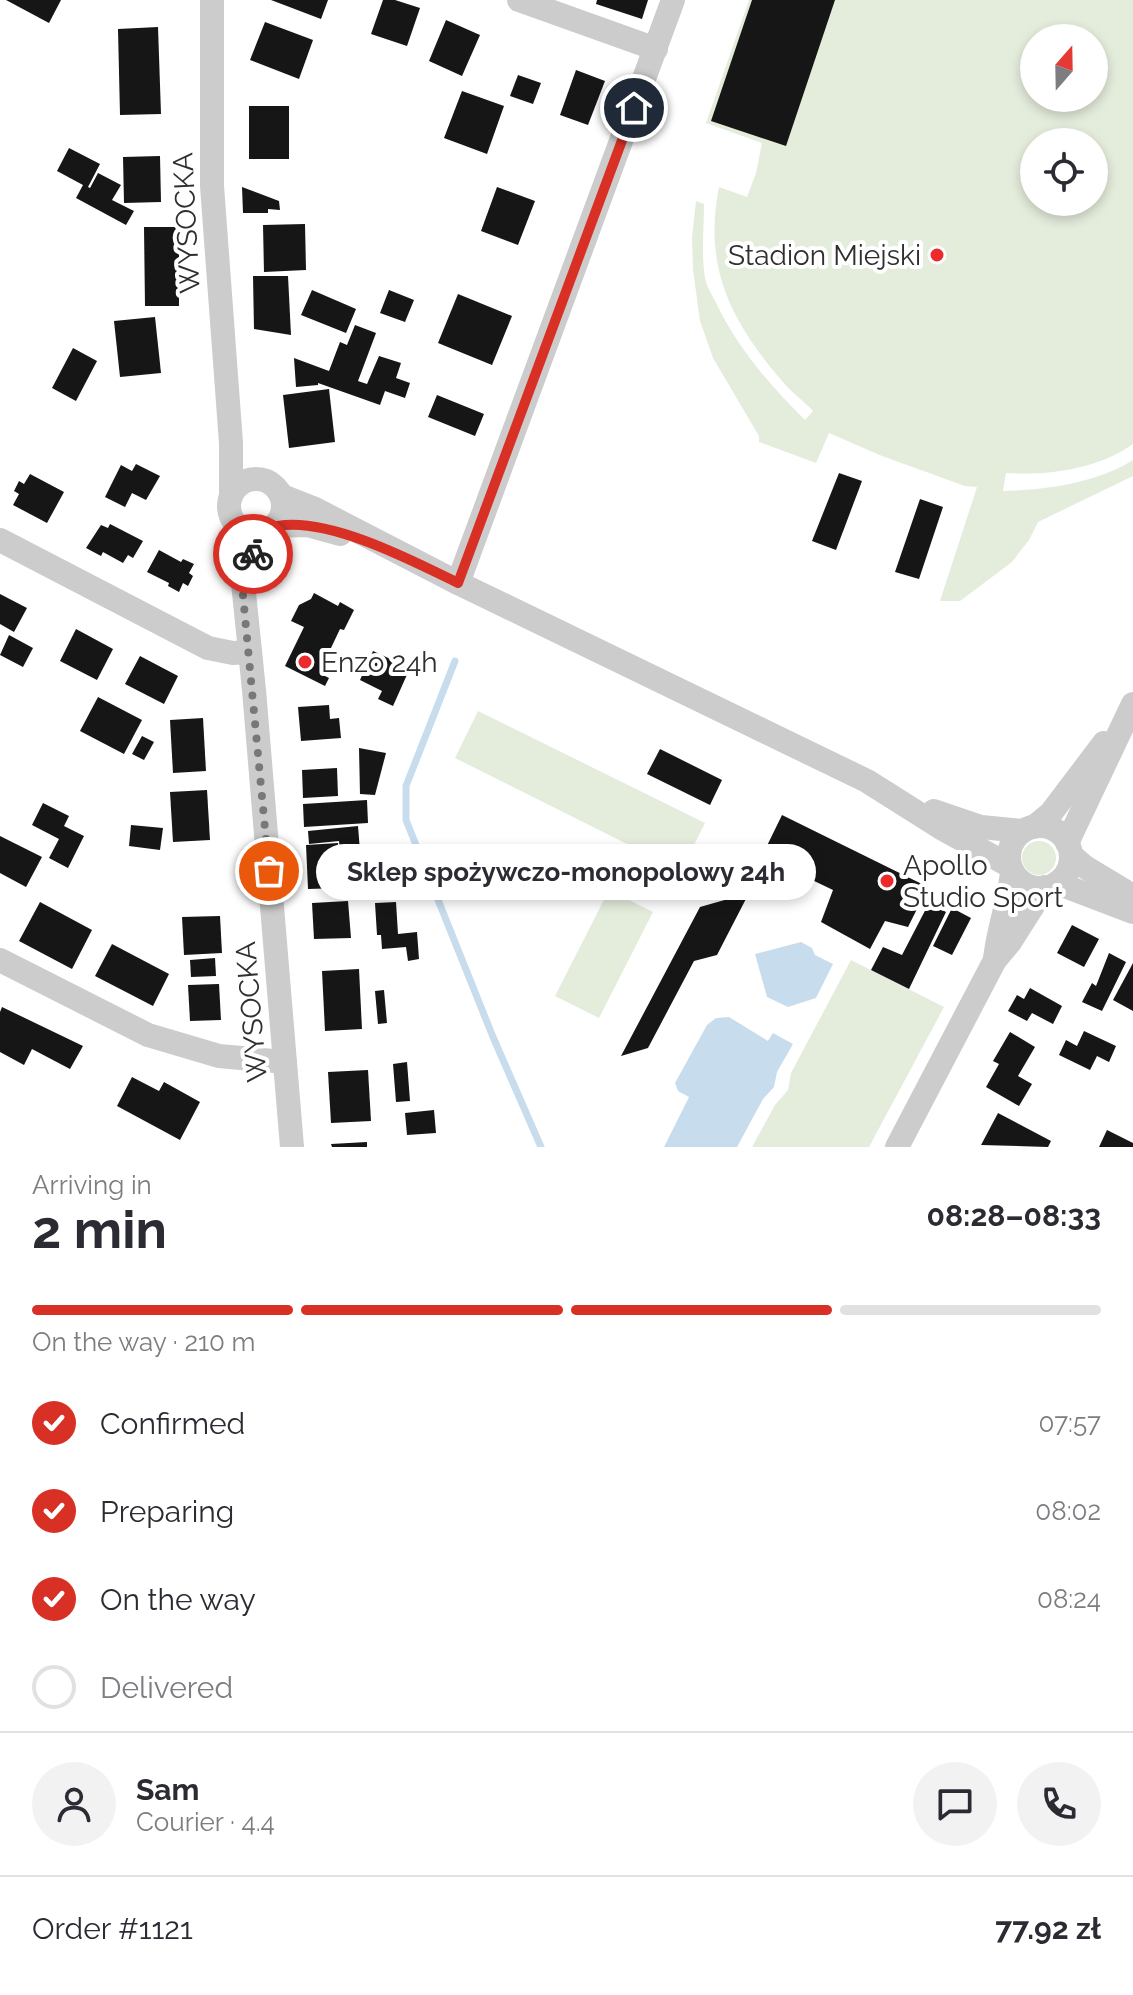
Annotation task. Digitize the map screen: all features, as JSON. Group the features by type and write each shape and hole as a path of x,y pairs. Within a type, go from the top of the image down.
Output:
{"street":[{"name":"WYSOCKA","path":"212,0 212,186 231,443 231,496"},
{"path":"519,0 656,49"},
{"path":"458,583 673,0"},
{"path":"231,443 257,479 272,484 282,496 315,509 458,583 867,781 1011,869 1026,885 1051,885 1133,912"},
{"path":"257,479 242,484 231,496 230,511 237,525 246,531 321,528 400,554"},
{"path":"268,529 283,512 282,496"},
{"name":"WYSOCKA","path":"237,525 292,1147"},
{"name":"WYSOCKA","path":"242,585 268,529"},
{"path":"0,540 208,648 233,653 250,652"},
{"path":"995,960 997,934 1010,895 1011,847 1028,829 1051,813 1130,709"},
{"path":"897,1147 995,960 1051,885 1069,868 1069,849 1130,709"},
{"path":"891,795 981,827 1053,830 1085,867 1133,896"},
{"path":"0,960 148,1035 208,1054 285,1062"}],"green space":[{"name":"Stadion Miejski","path":"749,0 1133,0 1133,444 1104,460 1072,469 1006,473 1003,491 1087,480 1133,460 1133,476 1038,522 1012,562 960,601 940,601 977,487 965,486 882,456 829,433 816,463 759,442 759,436 713,358 700,321 693,270 692,237 696,201 704,204 705,278 727,323 757,367 805,420 813,411 782,381 748,337 725,292 718,268 715,216 719,187 747,197 762,143 706,123"},
{"path":"478,711 705,823 681,871 455,758"},
{"path":"1039,841 1051,846 1056,858 1051,870 1039,875 1027,870 1022,858 1027,846"},
{"path":"609,890 653,912 599,1018 555,996"},
{"path":"851,960 944,1007 869,1147 752,1147 775,1105 788,1090 791,1073"}],"water":[{"path":"801,942 812,948 815,955 833,964 816,998 788,1007 767,997 755,954"},
{"path":"729,1017 768,1041 773,1033 793,1044 777,1072 774,1087 763,1099 737,1147 664,1147 689,1097 678,1091 675,1083 707,1025 716,1018"}],"building":[{"path":"6,0 61,0 49,23"},
{"path":"271,0 328,0 321,19"},
{"path":"383,0 395,0 420,8 407,46 371,34"},
{"path":"597,0 648,0 642,19 596,4"},
{"path":"752,0 835,0 786,146 711,121"},
{"path":"446,20 480,35 462,76 429,61"},
{"path":"265,22 313,40 299,79 250,60"},
{"path":"158,27 161,114 120,115 118,29"},
{"path":"576,70 605,81 588,125 560,115"},
{"path":"518,75 541,83 533,104 510,96"},
{"path":"462,91 504,106 487,154 444,138"},
{"path":"249,106 289,106 289,159 249,159"},
{"path":"69,148 100,164 88,187 98,173 121,185 112,200 134,211 126,225 76,198 83,185 57,171"},
{"path":"160,156 161,202 124,203 123,157"},
{"path":"242,187 279,201 280,210 243,213"},
{"path":"497,187 535,201 518,245 481,231"},
{"path":"305,224 306,270 264,272 263,225"},
{"path":"144,227 179,227 179,306 145,306"},
{"path":"253,276 288,276 291,335 254,329"},
{"path":"312,290 356,309 346,333 301,315"},
{"path":"389,290 414,300 405,322 380,313"},
{"path":"458,294 512,316 492,365 438,343"},
{"path":"155,317 161,373 120,377 114,321"},
{"path":"355,325 376,333 358,381 367,384 379,356 401,363 396,378 410,383 405,398 385,391 380,405 318,383 296,387 294,358 329,371 340,342 347,345"},
{"path":"73,348 97,361 76,401 52,388"},
{"path":"329,389 335,442 289,448 283,395"},
{"path":"437,395 484,414 475,436 428,417"},
{"path":"136,464 160,476 146,500 132,493 125,507 105,497 121,465 132,471"},
{"path":"839,473 862,481 836,550 812,541"},
{"path":"30,474 64,492 47,523 13,505 19,494 14,491 19,481 24,484"},
{"path":"920,499 943,507 919,579 895,572"},
{"path":"110,524 143,541 133,558 128,555 123,563 103,552 101,556 86,548 101,525 108,528"},
{"path":"159,550 181,562 183,559 194,564 189,573 193,576 188,586 183,583 179,592 147,572"},
{"path":"314,593 338,606 340,602 354,610 344,630 340,629 321,669 325,671 323,675 329,678 325,686 285,666 304,627 291,621 299,605 311,599"},
{"path":"0,594 27,608 14,632 0,624"},
{"path":"76,629 113,649 97,680 60,661"},
{"path":"9,635 33,648 23,667 0,655"},
{"path":"373,651 410,668 393,706 378,699 382,691 360,680"},
{"path":"140,656 178,676 164,704 125,684"},
{"path":"98,697 142,720 124,754 80,731"},
{"path":"329,705 330,719 339,718 341,738 301,741 298,707"},
{"path":"203,718 206,771 173,773 170,720"},
{"path":"142,736 154,742 144,760 132,754"},
{"path":"359,748 386,753 375,795 360,794"},
{"path":"660,749 722,780 710,805 647,774"},
{"path":"337,768 338,796 303,798 302,770"},
{"path":"207,790 210,840 173,842 170,792"},
{"path":"367,800 368,823 304,827 303,804"},
{"path":"43,803 69,816 64,826 84,836 68,868 49,858 59,839 32,825"},
{"path":"782,815 928,887 908,927 885,921 870,949 821,922 833,890 762,856"},
{"path":"131,825 163,828 160,850 129,846"},
{"path":"358,826 360,851 340,852 339,841 309,844 308,831"},
{"path":"0,836 42,857 26,887 0,873"},
{"path":"338,843 340,888 308,889 306,845"},
{"path":"749,893 717,955 694,961 648,1048 621,1056 700,907"},
{"path":"348,901 351,938 314,939 312,903"},
{"path":"40,902 92,930 72,969 19,941"},
{"path":"396,902 398,934 417,932 419,959 408,961 406,947 382,949 381,935 377,935 375,903"},
{"path":"929,903 946,912 909,989 871,970 883,947 902,955"},
{"path":"952,908 971,918 952,955 933,946"},
{"path":"220,916 222,953 184,955 182,917"},
{"path":"1072,925 1099,939 1084,967 1057,953"},
{"path":"112,944 169,974 153,1006 95,976"},
{"path":"1109,953 1126,962 1102,1011 1082,1002 1092,983 1096,986"},
{"path":"215,958 216,976 191,977 190,960"},
{"path":"1133,963 1133,1011 1113,1000"},
{"path":"359,969 362,1029 325,1031 322,971"},
{"path":"219,984 221,1020 190,1021 188,985"},
{"path":"1030,988 1062,1006 1053,1024 1032,1013 1027,1021 1008,1011 1017,995 1024,999"},
{"path":"384,990 387,1023 378,1024 375,991"},
{"path":"2,1007 83,1046 70,1069 32,1049 24,1065 0,1052"},
{"path":"1084,1031 1116,1046 1109,1062 1097,1056 1090,1070 1059,1055 1066,1040 1077,1046"},
{"path":"1010,1032 1035,1047 1018,1076 1032,1084 1019,1106 986,1087 999,1064 993,1061"},
{"path":"407,1062 410,1101 396,1102 393,1064"},
{"path":"368,1070 371,1121 331,1123 328,1072"},
{"path":"132,1077 159,1091 164,1082 200,1102 180,1140 117,1106"},
{"path":"434,1110 436,1133 407,1135 405,1113"},
{"path":"998,1113 1051,1141 1048,1147 981,1145"},
{"path":"1107,1130 1133,1143 1133,1147 1099,1147"},
{"path":"367,1142 367,1147 332,1147 331,1144"}],"waterway":[{"path":"455,661 406,786 406,820 541,1147"}],"way so far":[{"path":"253,554 242,585 269,871"}],"place":[{"name":"Stadion Miejski","path":"937,255"},
{"name":"Enzo 24h","path":"305,662"},
{"name":"Sklep spożywczo-monopolowy 24h","path":"269,871"},
{"name":"Apollo Studio Sport","path":"887,881"}],"route":[{"path":"253,554 261,533 275,526 307,525 400,554 458,583 634,108"}]}
